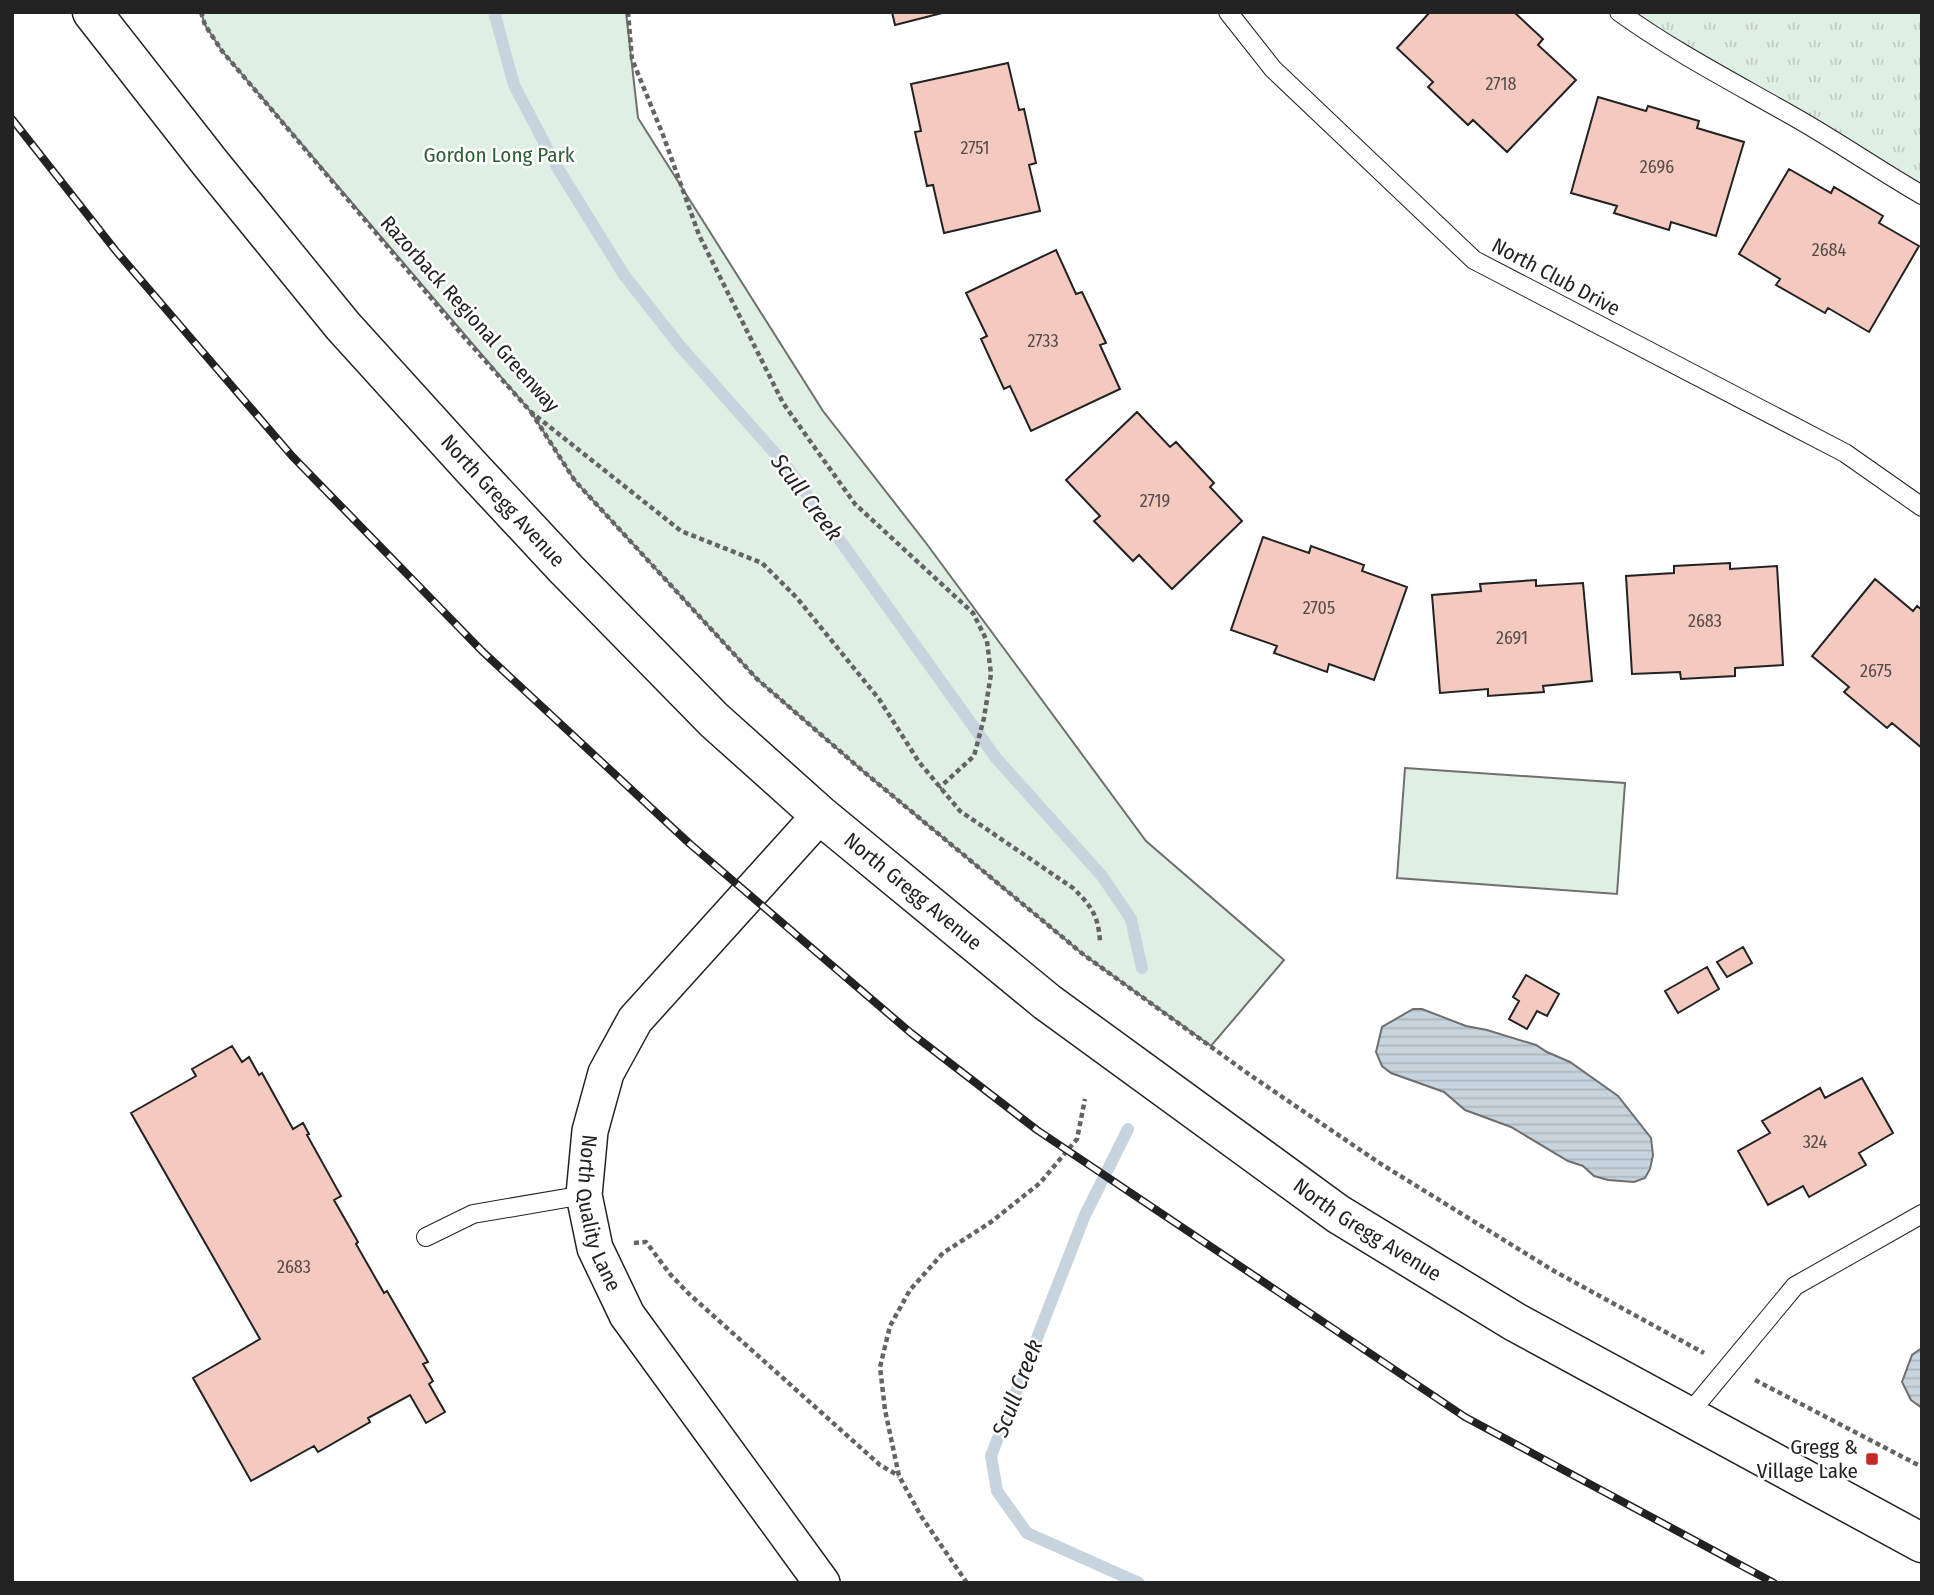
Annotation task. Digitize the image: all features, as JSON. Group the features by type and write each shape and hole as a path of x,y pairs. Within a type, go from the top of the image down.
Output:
{"main road":[{"name":"North Gregg Avenue","path":"92,12 343,326 461,457 714,720 820,815 1047,1002 1338,1214 1515,1322 1922,1543"}],"street":[{"name":"North Quality Lane","path":"820,815 635,1020 606,1073 590,1131 584,1195 595,1248 627,1315 822,1583"}],"lane":[{"name":"North Club Drive","path":"1228,12 1273,69 1474,260 1845,453 1922,507"},
{"path":"1619,12 1650,35 1723,79 1790,114 1922,195"},
{"path":"426,1237 473,1213 584,1195"},
{"path":"1687,1416 1795,1286 1922,1214"}],"path":[{"name":"Razorback Regional Greenway","path":"201,12 205,25 222,51 464,337 531,412 681,531 761,563 797,598 879,699 939,788 960,811 1073,888 1087,902 1098,920 1100,942"},
{"path":"628,12 632,59 699,235 783,403 855,504 973,613 987,641 991,674 974,756 939,788"},
{"path":"531,412 575,481 757,679 864,772 1084,954 1250,1075 1381,1164 1554,1271 1922,1467"},
{"path":"967,1583 921,1517 899,1476 885,1410 880,1367 890,1326 910,1290 943,1253 991,1222 1040,1183 1077,1139 1085,1099"},
{"path":"595,1248 646,1242 688,1293 880,1465 899,1476"}],"green space":[{"name":"Gordon Long Park","path":"201,12 626,12 638,118 823,411 926,543 1146,841 1284,960 1211,1046 1084,955 757,679 575,481 531,412 222,51 205,25"},
{"path":"1619,12 1922,12 1922,195"},
{"path":"1405,768 1625,783 1617,894 1397,878"}],"shaded area":[{"path":"1413,1009 1422,1009 1466,1026 1536,1045 1570,1062 1618,1096 1651,1138 1653,1155 1645,1178 1634,1182 1594,1176 1583,1166 1568,1161 1511,1127 1465,1110 1444,1092 1391,1073 1382,1066 1376,1052 1382,1027"},
{"path":"1922,1348 1922,1408 1911,1400 1902,1382 1912,1355"}],"building":[{"path":"892,12 946,12 895,25"},
{"path":"1430,12 1514,12 1543,39 1538,45 1576,80 1507,152 1473,120 1468,125 1428,87 1433,82 1397,48"},
{"path":"1008,63 1019,110 1024,109 1036,163 1029,165 1040,211 944,233 933,185 927,186 915,132 921,131 911,84"},
{"path":"1598,97 1646,111 1648,106 1699,121 1697,128 1744,142 1716,236 1671,222 1669,230 1614,213 1617,206 1571,193"},
{"path":"1789,169 1831,193 1834,187 1883,216 1879,223 1919,246 1869,332 1828,308 1825,313 1776,285 1780,279 1739,254"},
{"path":"1056,250 1076,294 1082,292 1106,343 1100,345 1120,389 1031,431 1010,386 1004,389 981,339 987,336 966,293"},
{"path":"1137,412 1170,447 1176,442 1214,483 1210,487 1242,521 1172,589 1139,555 1133,561 1094,521 1100,516 1066,480"},
{"path":"1263,537 1309,553 1311,546 1364,565 1362,571 1407,587 1374,680 1329,664 1327,672 1274,653 1277,646 1231,630"},
{"path":"1730,563 1730,569 1777,566 1783,665 1735,668 1735,676 1681,679 1680,672 1632,674 1626,576 1674,573 1674,566"},
{"path":"1875,579 1913,611 1917,606 1922,610 1922,748 1892,723 1887,728 1844,692 1849,687 1812,656"},
{"path":"1536,580 1536,586 1583,583 1592,681 1543,686 1544,692 1488,696 1488,689 1440,693 1432,595 1481,591 1480,584"},
{"path":"1743,947 1752,963 1727,977 1717,962"},
{"path":"1707,967 1719,989 1678,1013 1665,991"},
{"path":"1526,975 1559,994 1547,1016 1537,1011 1527,1029 1509,1019 1519,1001 1513,997"},
{"path":"232,1046 242,1062 249,1057 259,1075 262,1073 293,1129 303,1123 341,1196 334,1200 358,1242 356,1244 428,1362 423,1364 433,1381 429,1384 445,1412 426,1423 410,1395 368,1418 370,1422 318,1452 314,1446 251,1481 193,1378 260,1339 131,1113 196,1076 192,1069"},
{"path":"1862,1078 1893,1133 1859,1153 1866,1165 1809,1197 1803,1186 1768,1205 1738,1151 1770,1133 1762,1121 1820,1088 1825,1098"}],"waterway":[{"name":"Scull Creek","path":"494,12 514,85 557,167 624,275 680,346 788,468 996,758 1102,876 1131,919 1142,968"},
{"name":"Scull Creek","path":"1128,1129 1085,1215 991,1456 997,1491 1027,1533 1139,1583"}],"railway":[{"path":"12,119 116,251 292,456 482,651 690,844 911,1033 1037,1130 1465,1417 1774,1583"}],"place":[{"name":"Gregg & Village Lake","path":"1872,1459"}]}
